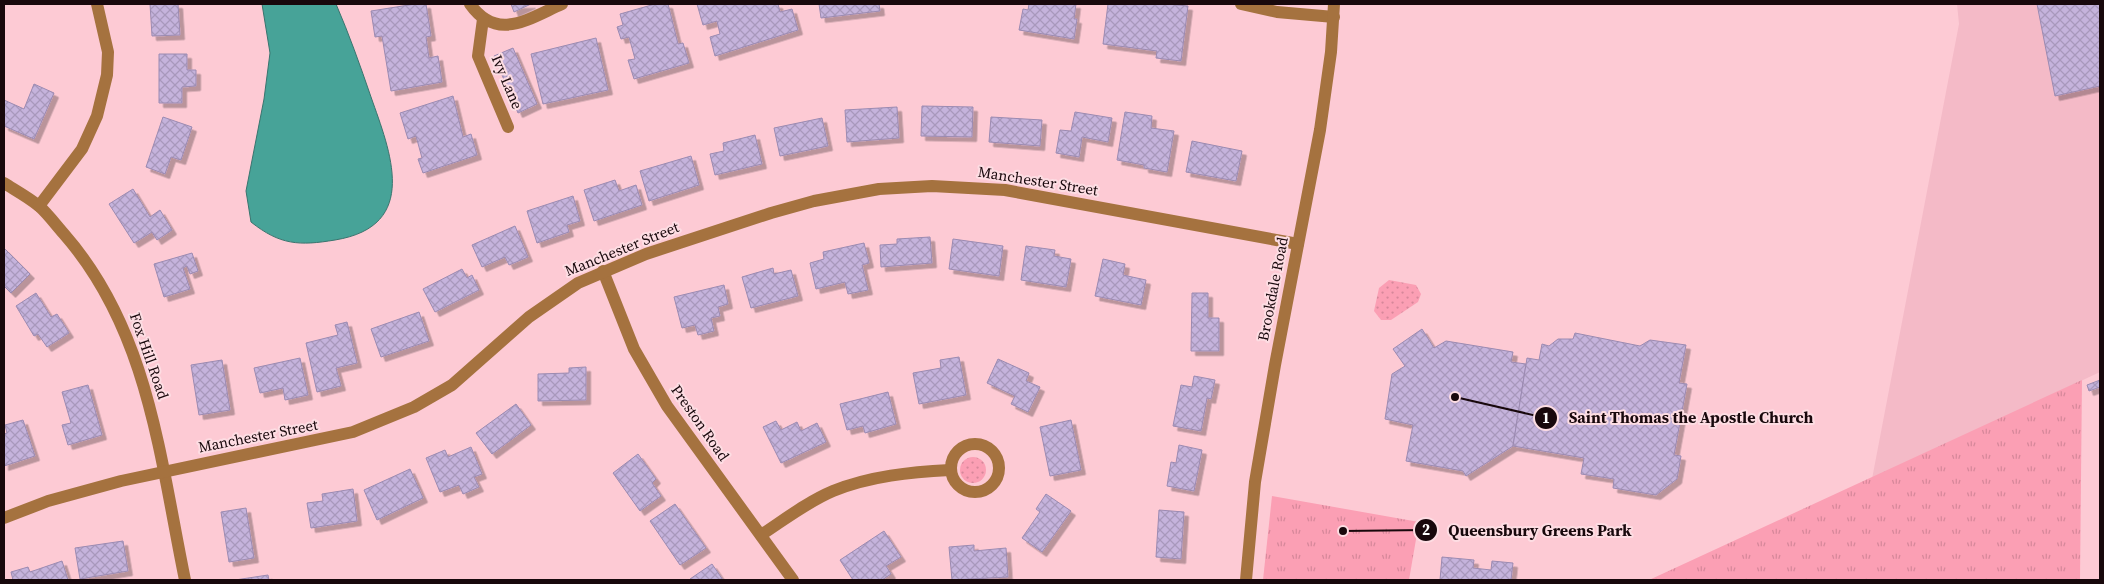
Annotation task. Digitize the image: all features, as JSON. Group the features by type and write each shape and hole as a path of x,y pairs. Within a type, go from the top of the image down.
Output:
{"street":[{"path":"39,206 82,150 97,116 107,75 108,52 97,4"},
{"path":"470,4 483,19 496,25 506,26 534,17 562,4"},
{"path":"1241,4 1277,12 1334,17"},
{"name":"Brookdale Road","path":"1246,580 1255,482 1320,130 1332,52 1334,4"},
{"name":"Ivy Lane","path":"483,19 478,56 508,127"},
{"name":"Fox Hill Road","path":"4,183 39,206 75,246 113,304 131,343 143,380 185,580"},
{"name":"Manchester Street","path":"4,518 48,501 121,481 353,432 414,407 452,385 529,317 563,291 603,271 655,251 814,201 879,189 924,186 1006,190 1298,244"},
{"name":"Preston Road","path":"603,271 634,349 667,406 793,580"},
{"path":"761,535 805,506 832,492 860,482 892,476 950,470"}],"shaded area":[{"path":"1957,4 2100,4 2100,372 1872,479 1959,24"}],"green space":[{"path":"1389,280 1416,285 1421,294 1418,302 1391,320 1381,320 1374,311 1379,288"},
{"path":"2082,380 2080,580 1649,580"},
{"path":"973,457 982,461 986,470 982,479 973,483 964,479 960,470 964,461"},
{"path":"1272,496 1419,522 1409,580 1263,580"}],"water":[{"path":"262,4 336,4 378,118 391,162 392,184 389,203 380,219 362,232 335,240 300,243 290,242 271,235 251,222 246,191 264,99 270,53"}],"building":[{"path":"150,4 178,4 180,35 152,36"},
{"path":"426,4 431,36 426,37 429,58 438,56 442,82 391,91 382,36 375,37 371,11"},
{"path":"511,4 531,4 514,12"},
{"path":"655,4 668,4 678,44 683,43 689,63 634,79 628,60 635,59 629,37 621,39 617,27 623,25 620,14"},
{"path":"697,4 778,4 780,12 792,9 798,30 715,56 710,37 720,34 717,21 703,25"},
{"path":"819,4 879,4 880,11 821,18"},
{"path":"1029,4 1076,4 1074,19 1077,19 1074,39 1019,30 1023,9 1028,10"},
{"path":"1108,4 1188,6 1181,61 1156,58 1157,51 1103,44"},
{"path":"2037,4 2100,4 2100,86 2055,96"},
{"path":"596,38 608,90 543,104 531,54"},
{"path":"513,48 537,104 518,113 494,56"},
{"path":"159,54 187,54 187,70 196,70 196,86 182,87 182,103 159,103"},
{"path":"34,84 54,93 34,139 4,126 4,100 24,109"},
{"path":"453,96 463,137 471,134 477,155 423,173 418,159 422,158 416,136 408,139 400,113"},
{"path":"922,106 973,107 972,137 921,136"},
{"path":"897,107 899,138 847,142 845,110"},
{"path":"1075,112 1112,118 1108,142 1082,137 1079,157 1056,153 1060,130 1071,131"},
{"path":"1125,112 1152,116 1151,128 1174,131 1167,172 1117,160"},
{"path":"163,117 192,127 181,160 171,157 165,174 146,167"},
{"path":"991,117 1042,120 1040,146 989,142"},
{"path":"822,118 828,146 780,156 774,128"},
{"path":"755,135 762,164 715,175 710,154 724,151 723,143"},
{"path":"1192,141 1242,151 1236,181 1186,172"},
{"path":"691,156 699,185 649,201 640,171"},
{"path":"615,180 619,191 636,185 642,205 594,221 584,190"},
{"path":"133,189 150,217 160,210 172,230 157,240 152,232 134,243 109,204"},
{"path":"573,196 580,221 567,225 569,232 537,243 527,211"},
{"path":"515,226 528,257 509,265 505,257 482,267 472,245"},
{"path":"930,237 932,263 881,267 880,245 897,244 897,239"},
{"path":"953,239 1003,246 999,276 949,269"},
{"path":"864,243 869,263 862,265 868,290 848,294 845,282 816,289 810,263 824,259 823,252"},
{"path":"1026,246 1055,250 1054,256 1071,259 1066,287 1021,280"},
{"path":"4,248 30,274 11,293 4,286"},
{"path":"192,253 198,271 190,274 187,266 183,268 190,289 164,297 154,264"},
{"path":"1103,259 1125,264 1123,275 1146,280 1141,305 1095,296"},
{"path":"773,268 774,274 791,270 798,296 751,308 742,277"},
{"path":"462,269 467,278 472,275 479,290 435,312 423,289"},
{"path":"724,285 728,304 718,307 720,316 711,318 714,331 698,335 695,325 682,328 674,297"},
{"path":"36,293 51,317 57,314 69,333 47,347 38,334 34,336 16,306"},
{"path":"1192,293 1208,293 1208,318 1219,318 1219,351 1191,351"},
{"path":"419,312 429,341 381,357 371,329"},
{"path":"347,322 357,363 336,368 341,386 317,392 306,343 338,335 335,325"},
{"path":"1422,329 1434,348 1446,341 1513,352 1511,362 1526,364 1513,446 1466,476 1463,471 1406,461 1413,425 1385,419 1392,374 1405,366 1393,349"},
{"path":"1575,333 1640,346 1650,340 1686,345 1679,383 1687,384 1674,455 1681,456 1677,479 1656,495 1613,488 1614,479 1581,474 1584,458 1513,446 1527,358 1539,360 1542,344 1549,346 1558,339 1573,339"},
{"path":"959,357 966,395 919,404 913,373 941,368 940,360"},
{"path":"300,358 308,395 285,400 283,388 260,393 254,368"},
{"path":"998,359 1029,373 1026,381 1040,387 1028,412 1011,404 1015,396 987,383"},
{"path":"222,360 230,410 199,415 191,365"},
{"path":"586,367 586,400 538,401 538,374 569,373 569,368"},
{"path":"1194,376 1215,380 1211,399 1207,398 1201,431 1173,426 1181,385 1192,387"},
{"path":"2100,380 2100,387 2089,391 2087,385"},
{"path":"88,385 102,435 68,445 62,425 71,423 62,392"},
{"path":"888,392 896,424 865,433 863,426 847,430 840,404"},
{"path":"516,404 531,425 492,454 476,433"},
{"path":"23,420 35,456 4,466 4,434 7,433 5,425"},
{"path":"1071,420 1081,470 1050,476 1040,427"},
{"path":"776,421 781,430 797,422 801,431 817,423 826,442 781,463 763,427"},
{"path":"1179,445 1202,450 1194,491 1167,486 1171,462 1176,463"},
{"path":"471,447 482,474 474,477 479,487 463,494 459,485 440,492 426,458 445,450 448,457"},
{"path":"638,454 656,479 652,483 661,496 640,511 613,473"},
{"path":"410,469 423,498 377,520 364,490"},
{"path":"353,489 357,521 311,528 307,503 323,501 322,494"},
{"path":"1046,494 1071,511 1042,552 1022,538 1040,512 1036,509"},
{"path":"675,504 706,548 680,565 650,521"},
{"path":"246,508 254,558 229,562 221,512"},
{"path":"1159,510 1184,512 1181,559 1156,557"},
{"path":"884,531 901,557 886,566 891,574 882,580 853,580 840,560"},
{"path":"123,541 128,571 80,579 75,548"},
{"path":"974,545 974,551 1006,548 1008,577 952,580 949,547"},
{"path":"1442,557 1474,560 1473,568 1491,570 1492,561 1513,563 1511,580 1440,580"},
{"path":"62,561 68,580 13,580 11,572 28,567 30,572"},
{"path":"712,564 723,580 690,579"},
{"path":"268,575 269,580 235,580"}],"place":[{"name":"Saint Thomas the Apostle Church","path":"1455,397"},
{"name":"Queensbury Greens Park","path":"1343,531"}]}
